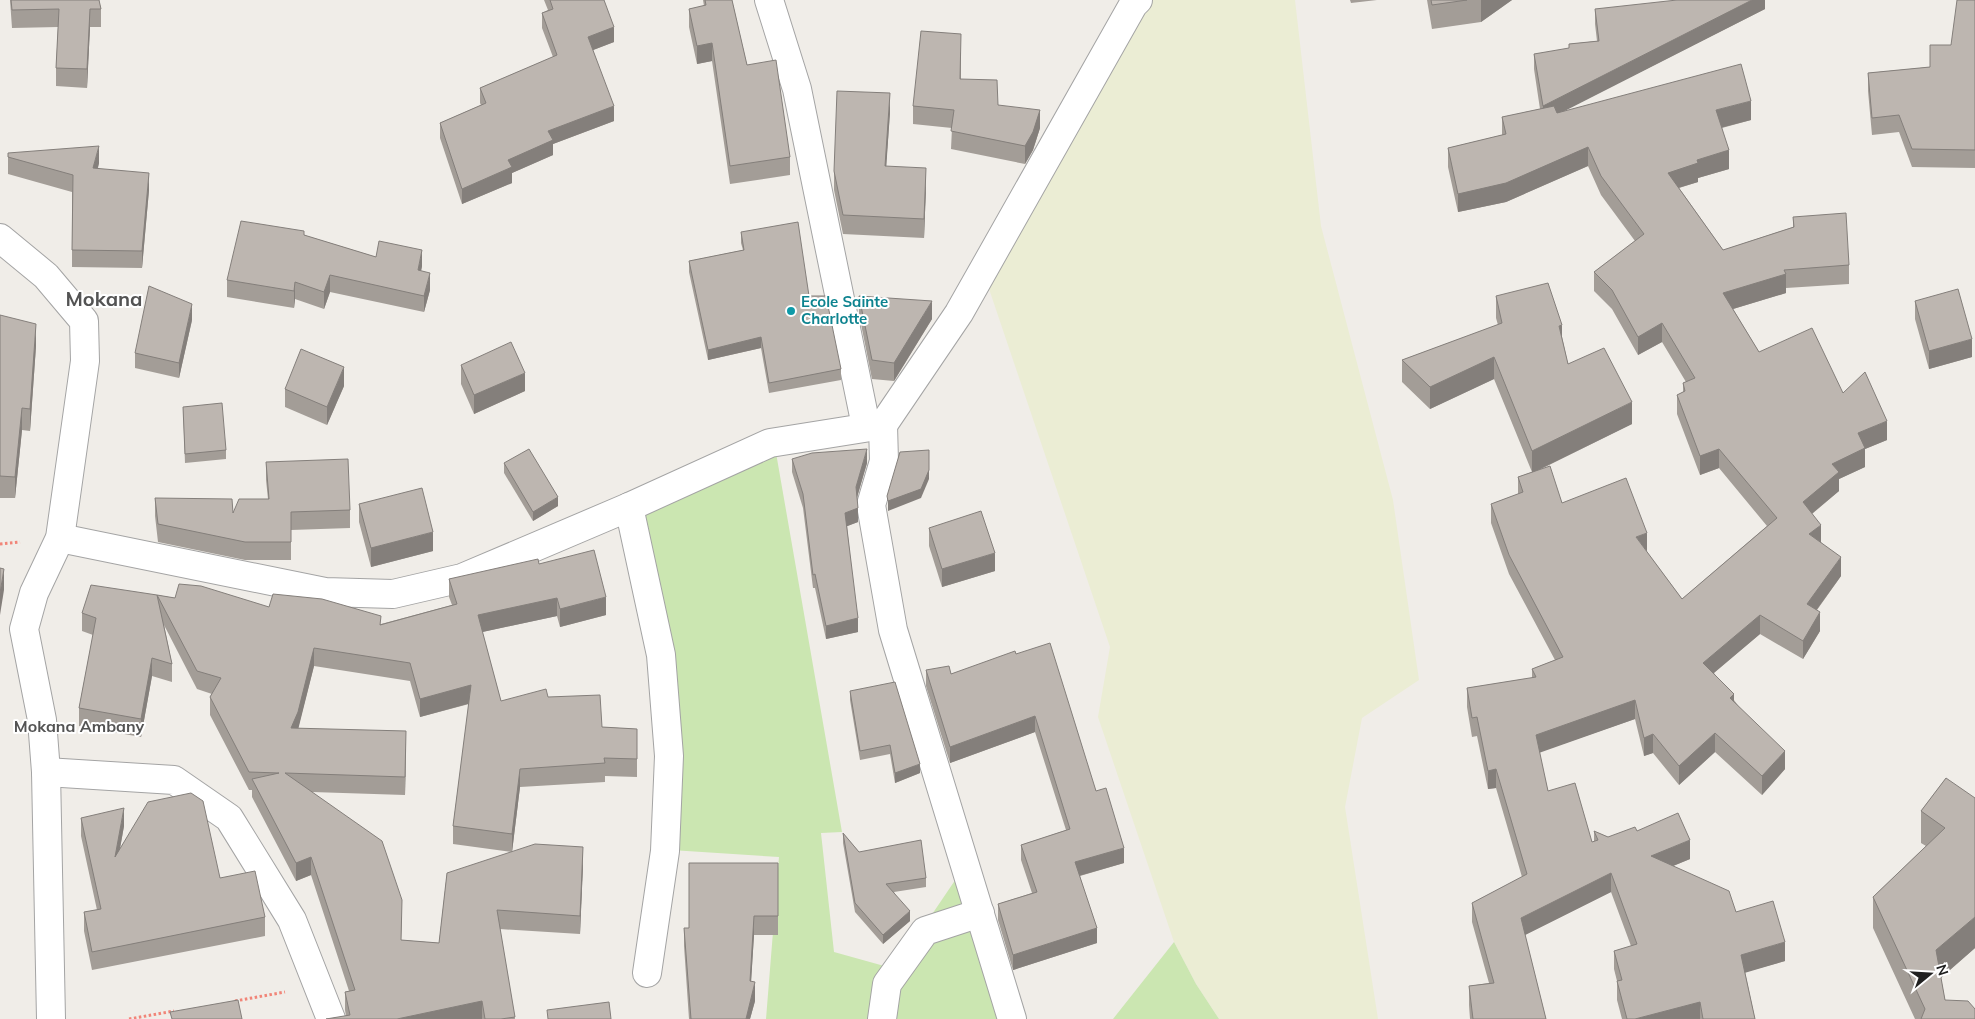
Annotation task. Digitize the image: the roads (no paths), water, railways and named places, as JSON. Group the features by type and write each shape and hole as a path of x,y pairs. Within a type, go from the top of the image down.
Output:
{"street":[{"path":"769,0 796,89 884,461 871,505 893,630 1012,1019"},
{"path":"60,538 325,592 393,594 462,578 629,507 770,443 874,425 959,313 1119,28 1138,0"},
{"path":"0,238 46,276 84,321 85,361 60,538 34,592 24,629 42,720 46,772 51,1019"},
{"path":"629,507 661,656 669,756 665,851 647,973"},
{"path":"46,772 174,780 229,818 292,920 331,1019"},
{"path":"882,1019 888,984 925,931 980,913"}],"place":[{"name":"Ecole Sainte Charlotte","path":"791,311"}],"district":[{"name":"Mokana","path":"104,299"},
{"name":"Mokana Ambany","path":"79,726"}]}
